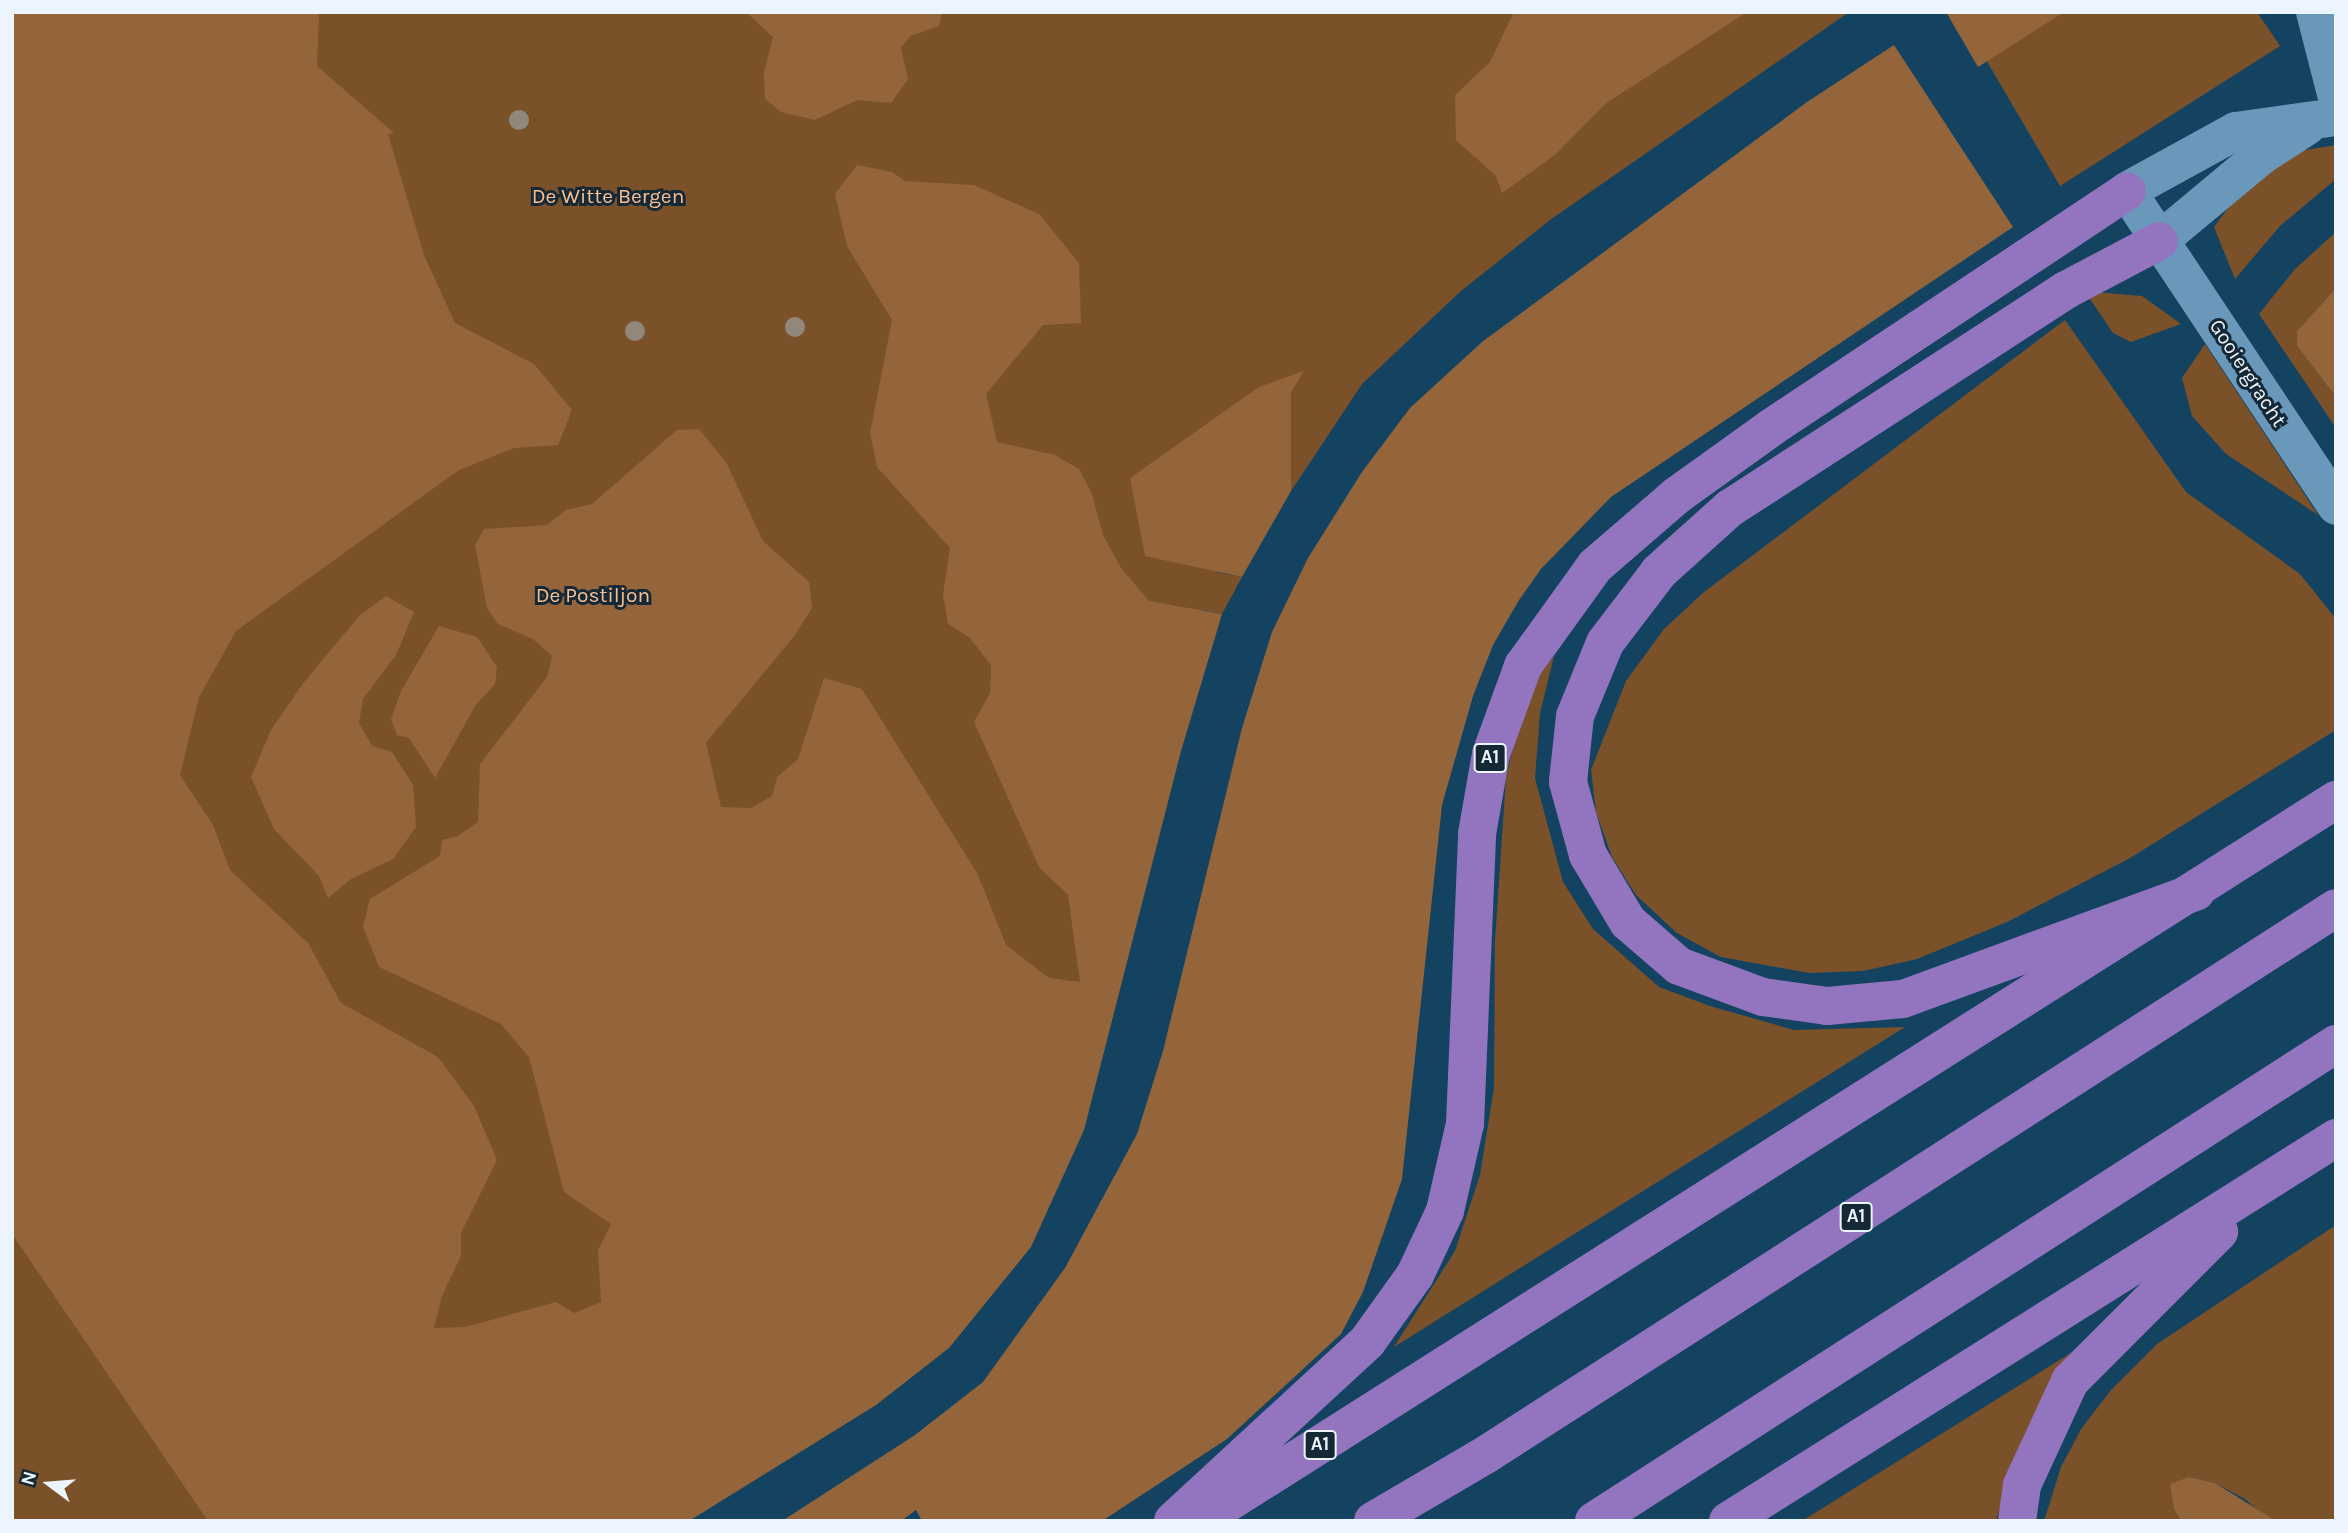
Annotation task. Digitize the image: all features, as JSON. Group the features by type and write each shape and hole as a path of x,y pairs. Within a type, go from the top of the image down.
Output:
{"highway":[{"name":"A1","path":"1172,1521 1367,1342 1415,1275 1445,1211 1465,1124 1477,834 1491,754 1523,666 1595,566 1676,496 1783,419 2127,191"},
{"name":"A1","path":"2159,241 2066,290 1730,508 1659,572 1605,643 1575,716 1568,782 1588,855 1628,922 1679,966 1763,997 1827,1006 1903,999 2196,892"},
{"name":"A1","path":"1200,1521 2196,892 2336,800"},
{"name":"A1","path":"1373,1521 1499,1446 2336,908"},
{"path":"1594,1521 2336,1044"},
{"path":"1728,1521 2336,1138"},
{"path":"2017,1521 2022,1485 2070,1381 2282,1173"}],"street":[{"path":"2315,12 2329,111"},
{"path":"2127,191 2236,131 2329,111"},
{"path":"2159,241 2261,156 2329,111"},
{"name":"Gooiergracht","path":"2127,191 2336,506"}],"green space":[{"name":"De Postiljon","path":"12,12 1849,12 1550,220 1461,291 1362,384 1291,491 1290,454 1216,572 1242,577 1222,614 1202,610 1048,1132 647,1521 12,1521"},
{"name":"De Postiljon","path":"12,12 319,12 317,66 394,133 388,134 424,255 455,323 534,364 572,410 558,445 514,448 459,470 236,631 199,697 180,775 213,825 230,870 308,943 341,1003 438,1057 474,1106 497,1160 461,1233 461,1256 442,1296 434,1328 466,1327 556,1302 574,1313 601,1302 598,1250 611,1224 564,1192 529,1057 501,1024 379,967 363,927 370,899 440,856 442,840 458,836 478,822 480,764 547,677 552,656 533,639 498,624 487,608 475,545 484,529 547,525 566,510 592,504 677,430 699,429 726,462 763,541 809,582 812,608 795,635 706,743 721,807 751,808 772,796 777,777 798,759 824,678 862,689 977,873 1006,945 1049,978 1080,982 1068,895 1039,867 974,722 990,693 991,665 969,637 948,624 943,595 950,548 877,467 870,433 892,320 847,246 835,194 857,165 892,172 905,181 974,185 1039,214 1079,263 1081,323 1043,325 986,394 997,442 1055,455 1079,469 1092,494 1103,535 1121,568 1149,601 1222,614 1181,751 1084,1130 1031,1247 949,1348 876,1405 689,1521 208,1521 12,1234"},
{"path":"746,12 942,12 939,26 910,36 901,48 908,79 891,103 857,100 815,120 781,112 765,99 764,72 773,37"},
{"path":"1514,12 1747,12 1605,104 1555,155 1502,193 1496,176 1456,140 1455,95 1490,62"},
{"path":"1946,12 2064,12 1978,67"},
{"path":"1958,12 2257,12 2280,46 2060,186"},
{"path":"1894,45 2013,227 1611,497 1541,569 1519,600 1493,645 1473,696 1442,805 1402,1179 1363,1292 1341,1334 1227,1439 1102,1521 922,1521 916,1510 901,1521 782,1521 915,1435 983,1382 1065,1268 1137,1134 1163,1051 1242,728 1272,632 1308,558 1362,472 1410,408 1482,342 1807,102"},
{"path":"2336,145 2336,179 2280,226 2235,279 2214,227 2237,196 2299,151"},
{"path":"2336,232 2336,288 2297,331 2297,346 2336,397 2336,428 2259,314 2295,269"},
{"path":"2336,288 2336,397 2297,346 2297,331"},
{"path":"2094,292 2142,296 2181,324 2131,342 2113,333 2088,296"},
{"path":"2065,320 2186,492 2300,574 2336,619 2336,730 2130,858 2007,922 1917,959 1863,971 1809,973 1721,957 1677,933 1636,895 1612,857 1596,812 1591,770 1626,681 1664,629 1704,592"},
{"path":"2205,344 2318,515 2226,454 2192,416 2182,378"},
{"path":"1304,371 1291,392 1291,491 1242,577 1145,556 1130,478 1259,387"},
{"path":"386,596 414,612 396,655 363,699 359,723 372,746 392,752 413,785 416,827 393,859 351,879 328,898 319,876 274,829 251,777 271,730 304,682 359,616"},
{"path":"439,626 477,637 497,667 495,684 475,706 435,778 409,738 397,735 391,719 401,691"},
{"path":"1554,656 1540,713 1535,778 1563,882 1593,929 1659,987 1710,1006 1794,1030 1905,1027 1394,1347 1455,1251 1480,1175 1494,1088 1495,941 1506,778 1520,716 1535,681"},
{"path":"2336,1225 2336,1521 2268,1519 2245,1499 2215,1483 2189,1477 2174,1509 2181,1521 2044,1521 2061,1467 2081,1429 2111,1390 2157,1344"},
{"path":"2090,1341 2009,1478 1996,1521 1802,1521"},
{"path":"2189,1477 2215,1483 2276,1521 2181,1521 2174,1509 2170,1484"}],"park label":[{"name":"De Witte Bergen","path":"608,196"}]}
